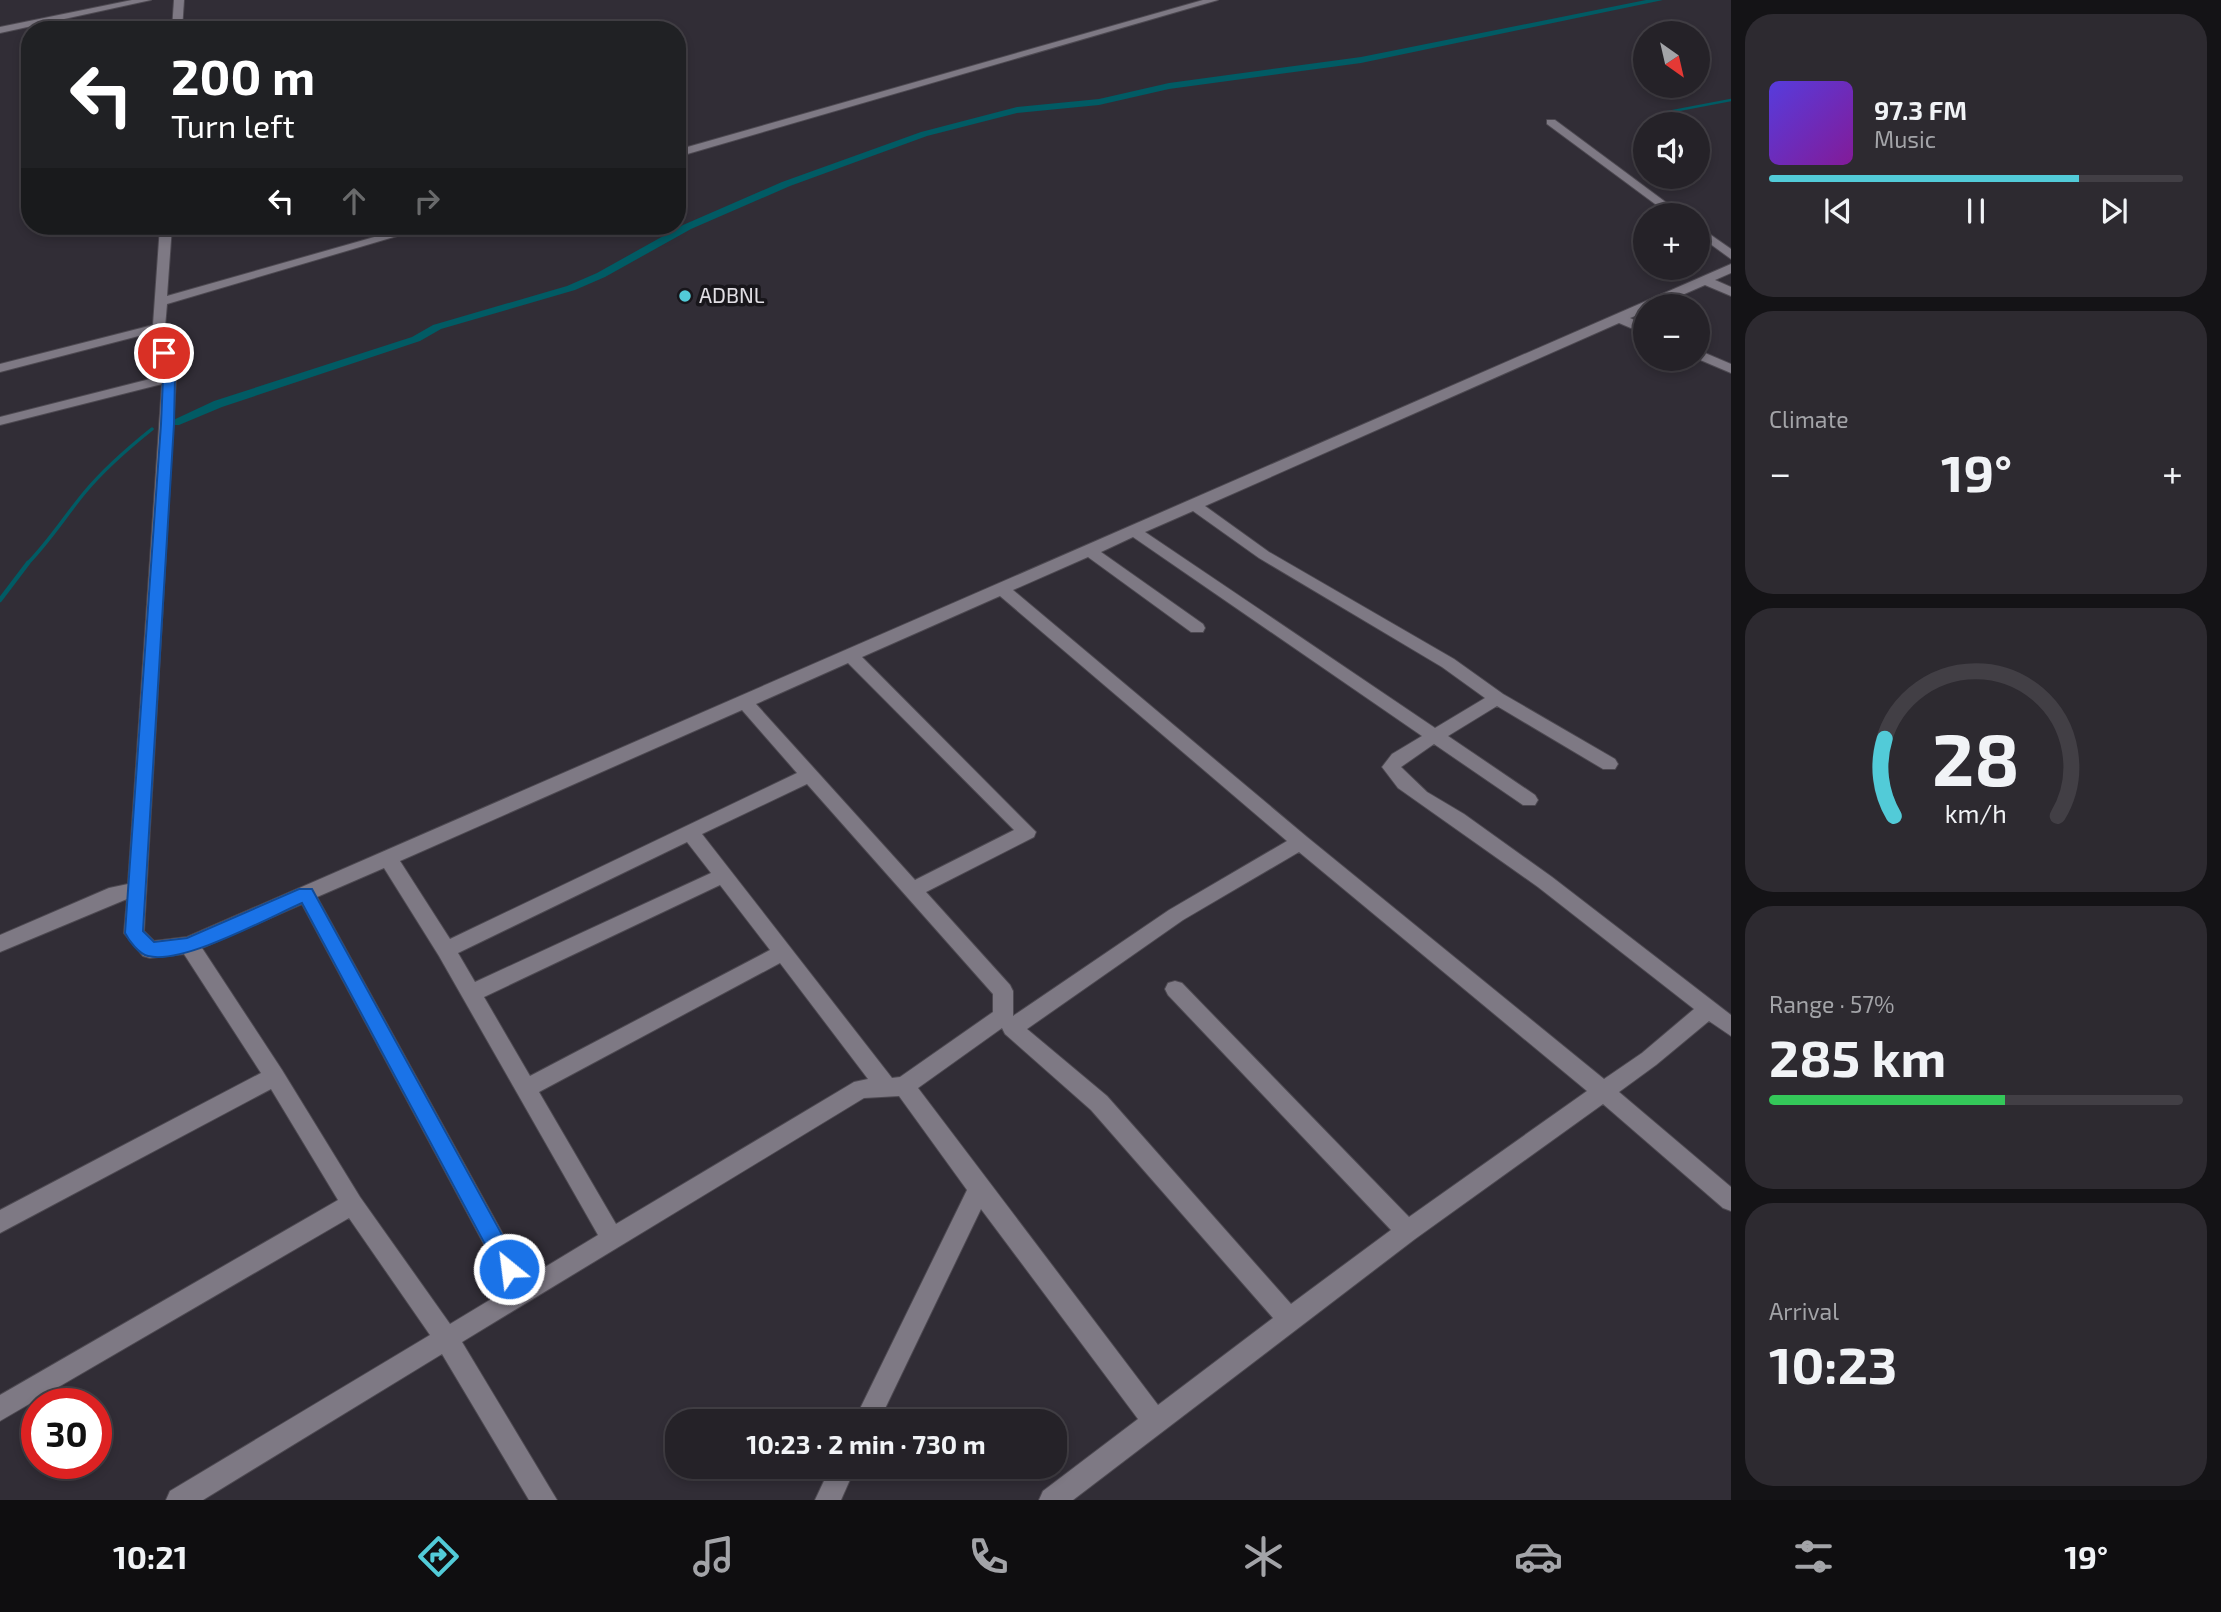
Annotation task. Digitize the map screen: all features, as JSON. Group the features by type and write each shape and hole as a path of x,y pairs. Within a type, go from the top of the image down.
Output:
{"street":[{"path":"45,21 146,0"},
{"path":"178,21 179,0"},
{"path":"686,151 1213,0"},
{"path":"0,30 21,26"},
{"path":"1551,122 1661,203"},
{"path":"166,235 159,327 169,378 134,933 150,950 189,945 1633,313"},
{"path":"162,301 393,235"},
{"path":"1710,239 1731,255"},
{"path":"1710,278 1731,268"},
{"path":"1674,294 1705,280 1731,292"},
{"path":"1620,319 1633,325"},
{"path":"0,368 159,327"},
{"path":"1710,359 1731,369"},
{"path":"0,421 169,378"},
{"path":"1195,506 1264,555 1448,663 1497,698 1609,764"},
{"path":"1135,532 1529,800"},
{"path":"1091,552 1197,628"},
{"path":"1003,590 1300,842 1731,1200"},
{"path":"851,656 1027,832 912,890"},
{"path":"1497,698 1398,758 1391,767 1399,781 1443,812 1458,818 1545,882 1731,1027"},
{"path":"744,703 1003,991 1007,1022 1099,1102 1289,1320"},
{"path":"446,950 809,775"},
{"path":"690,832 781,953 979,1189 1155,1420"},
{"path":"179,1500 861,1089 895,1086 1007,1022 1176,915 1300,842"},
{"path":"388,858 446,950 612,1238"},
{"path":"470,994 724,875"},
{"path":"0,944 116,893 137,890"},
{"path":"306,894 522,1292"},
{"path":"189,945 275,1076 352,1204 446,1338 544,1500"},
{"path":"526,1089 781,953"},
{"path":"1175,989 1407,1231"},
{"path":"1052,1500 1407,1231 1649,1059 1709,1009"},
{"path":"0,1223 275,1076"},
{"path":"872,1409 979,1189"},
{"path":"0,1409 352,1204"},
{"path":"828,1500 838,1479"}],"waterway":[{"path":"686,228 786,184 924,134 1017,110 1099,102 1169,86 1361,60 1659,0"},
{"path":"1668,112 1731,100"},
{"path":"175,422 218,404 416,339 437,327 571,288 601,275 673,235"},
{"path":"27,564 93,483 152,429"},
{"path":"0,600 28,563"}],"place":[{"name":"ADBNL","path":"685,296"}],"route":[{"path":"164,353 169,378 167,424 134,933 150,950 189,945 306,894 509,1269"}]}
